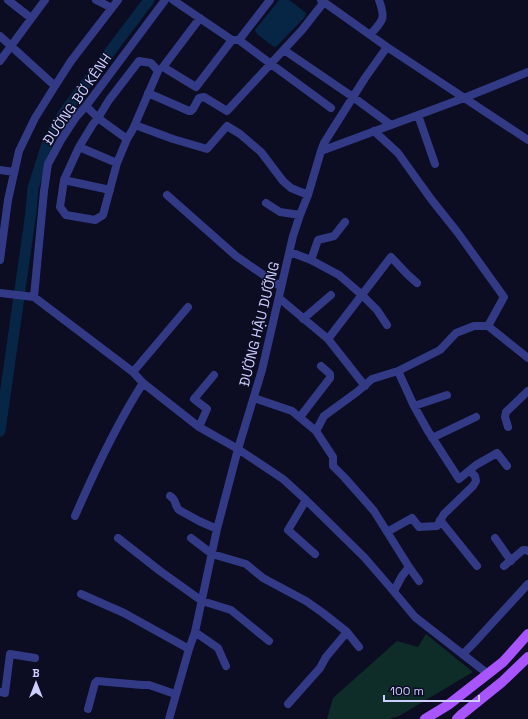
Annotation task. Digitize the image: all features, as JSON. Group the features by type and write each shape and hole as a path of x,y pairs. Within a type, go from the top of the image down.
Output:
{"main road":[{"path":"425,719 448,705 503,662 528,634"},
{"path":"457,719 502,682 528,657"},
{"path":"465,719 515,678 528,664"}],"street":[{"path":"8,0 32,18"},
{"path":"0,62 45,0"},
{"path":"96,0 112,8"},
{"path":"0,260 1,242 8,200 19,151 34,118 71,62 118,0"},
{"name":"ĐƯỜNG BỜ KÊNH","path":"30,297 48,164 76,117 86,106 165,0"},
{"path":"173,0 236,40 331,108"},
{"path":"200,18 163,67 196,87 270,0"},
{"path":"370,35 382,21 383,13 379,0"},
{"path":"148,93 189,111 193,109 199,98 204,97 227,111 302,30 323,1 387,47 528,140"},
{"path":"0,36 55,86"},
{"name":"ĐƯỜNG HẬU DƯỠNG","path":"169,719 175,694 195,632 217,529 238,449 262,370 281,287 300,215 324,143 365,78 387,47"},
{"path":"284,50 391,125"},
{"path":"139,61 151,62 158,71 117,163 103,215 95,220 66,215 60,207 64,180 79,146 98,118 109,100 139,61"},
{"path":"321,151 464,98 528,72"},
{"path":"86,106 98,118 127,139"},
{"path":"418,115 435,164"},
{"path":"134,125 173,140 207,150 227,126 240,134 261,152 283,181 291,188 308,194"},
{"path":"374,131 398,153 504,297 488,326"},
{"path":"79,146 117,163"},
{"path":"0,170 14,172"},
{"path":"64,180 110,190"},
{"path":"167,195 236,256 281,287"},
{"path":"266,203 280,212 300,215"},
{"path":"311,260 318,240 334,236 345,222"},
{"path":"290,252 311,260 339,275 377,310 386,325"},
{"path":"328,339 391,257 417,283"},
{"path":"0,293 30,297 133,372 143,382 199,427 238,449 283,480 306,500 364,558 394,591 414,618 488,674"},
{"path":"303,319 331,295"},
{"path":"279,298 328,339 364,386"},
{"path":"133,372 188,307"},
{"path":"316,431 324,416 372,379 398,371 440,350 456,333 474,326 488,326 528,358"},
{"path":"300,417 330,378 330,374 321,366"},
{"path":"398,371 414,406 432,438 459,479 476,464 497,453 506,466"},
{"path":"199,427 207,409 194,399 214,375"},
{"path":"75,516 114,431 143,382"},
{"path":"508,427 505,417 506,412 528,391"},
{"path":"414,406 447,395"},
{"path":"254,398 292,411 316,431 333,457 333,466 374,511 409,568 419,581"},
{"path":"432,438 476,417"},
{"path":"386,532 412,518 419,526 437,526 444,514 473,486 476,481 475,476 470,470"},
{"path":"170,496 174,500 179,510 217,529"},
{"path":"306,500 288,530 315,554"},
{"path":"440,520 478,566"},
{"path":"118,538 160,572 202,601 230,610 269,641"},
{"path":"191,538 212,554 246,564 263,578 306,601 347,632 359,647"},
{"path":"495,538 508,563 524,550 528,551"},
{"path":"394,591 402,576 409,568"},
{"path":"463,654 528,584"},
{"path":"81,594 124,614 189,649"},
{"path":"195,632 218,648 226,666"},
{"path":"288,704 320,668 326,657 347,632"},
{"path":"0,692 5,693 10,654 35,658"},
{"path":"88,709 95,683 97,681 149,685 175,694"}],"green space":[{"path":"426,634 473,672 399,716 389,719 327,719 333,698 397,641 418,647"}],"water":[{"path":"279,0 289,0 306,13 305,17 277,46 274,47 257,34 255,30"}],"waterway":[{"path":"0,431 31,212 33,188 48,141 63,114 149,0"}]}
